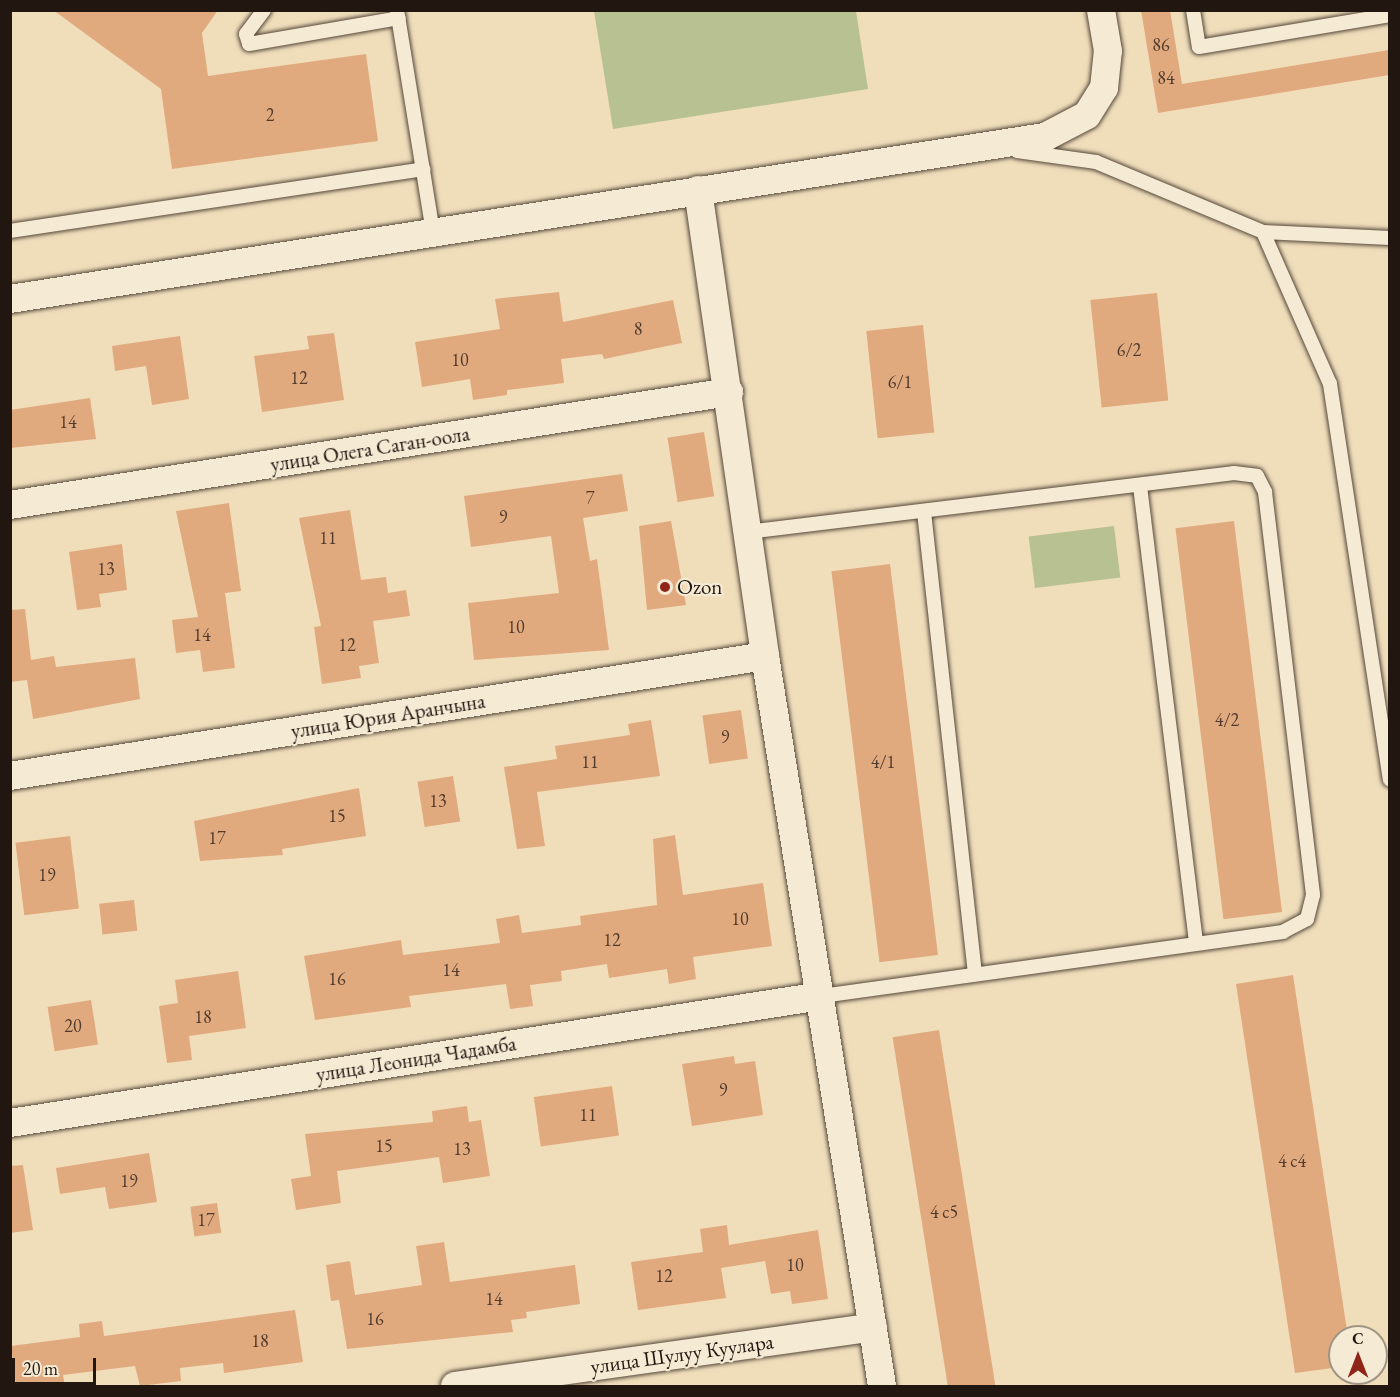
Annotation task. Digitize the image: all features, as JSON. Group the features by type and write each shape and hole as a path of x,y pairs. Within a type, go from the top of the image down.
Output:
{"street":[{"path":"10,299 1045,137 1087,115 1104,88 1108,51 1101,10"},
{"path":"698,190 729,392 765,656 882,1386"},
{"name":"улица Олега Саган-оола","path":"10,505 729,392"},
{"name":"улица Юрия Аранчына","path":"10,776 765,656"},
{"name":"улица Леонида Чадамба","path":"10,1123 821,996"},
{"name":"улица Шулуу Куулара","path":"455,1386 873,1327"}],"lane":[{"path":"264,10 246,34 249,44 398,14 433,232"},
{"path":"1193,10 1199,47 1389,15"},
{"path":"985,146 1096,162 1263,232 1389,238"},
{"path":"10,231 423,169"},
{"path":"1263,232 1330,384 1389,779"},
{"path":"747,532 1247,473 1257,476 1265,492 1312,908 1307,919 1283,932 821,996"},
{"path":"1140,486 1196,944"},
{"path":"924,512 975,974"}],"green space":[{"path":"594,11 856,11 868,89 613,129"},
{"path":"1114,526 1120,578 1035,588 1029,536"}],"building":[{"path":"53,10 218,10 202,33 208,76 366,54 378,141 172,169 161,89"},
{"path":"1141,10 1170,10 1182,84 1389,50 1389,75 1158,113"},
{"path":"559,292 563,322 673,300 682,343 604,359 602,354 561,359 564,383 507,390 507,395 473,400 470,379 422,387 415,342 500,329 495,299"},
{"path":"1157,293 1168,400 1102,407 1090,300"},
{"path":"923,325 934,432 878,438 866,331"},
{"path":"334,333 344,400 262,412 254,356 309,349 307,336"},
{"path":"180,336 189,399 152,405 146,366 115,371 112,346"},
{"path":"90,398 96,439 10,448 10,410"},
{"path":"704,432 714,496 678,502 667,438"},
{"path":"622,474 628,511 583,518 590,561 597,559 609,650 474,660 468,603 559,593 551,536 471,547 464,496"},
{"path":"229,503 241,591 225,593 235,668 203,672 200,650 176,653 172,620 198,617 176,511"},
{"path":"350,510 361,580 386,577 388,593 406,590 410,616 373,621 379,663 359,666 361,678 322,684 314,627 321,626 299,518"},
{"path":"671,521 686,605 647,610 639,526"},
{"path":"1234,521 1282,912 1223,919 1175,528"},
{"path":"122,544 127,590 99,594 101,607 77,610 69,552"},
{"path":"890,564 938,955 879,962 831,571"},
{"path":"25,609 31,660 54,656 56,667 135,658 140,699 33,719 27,680 10,682 10,610"},
{"path":"741,710 748,759 709,764 702,715"},
{"path":"651,720 660,776 537,792 545,846 517,849 504,767 557,759 555,746 630,735 628,724"},
{"path":"453,776 460,821 425,827 417,782"},
{"path":"359,788 366,836 282,849 283,855 200,861 194,821"},
{"path":"675,835 683,895 763,883 772,946 693,957 696,979 669,984 667,969 609,978 607,964 561,971 562,981 530,985 533,1006 510,1009 506,984 409,996 411,1007 315,1020 304,956 401,940 403,955 500,943 496,919 519,915 522,933 581,925 580,916 657,905 653,839"},
{"path":"70,836 79,908 24,915 15,843"},
{"path":"134,900 137,931 102,934 99,904"},
{"path":"238,971 246,1028 189,1036 192,1060 167,1063 159,1006 178,1003 175,980"},
{"path":"1293,975 1346,1325 1328,1325 1328,1369 1295,1373 1236,984"},
{"path":"91,1000 98,1044 55,1051 48,1007"},
{"path":"939,1030 995,1386 948,1386 893,1037"},
{"path":"734,1056 735,1064 755,1061 763,1115 692,1126 682,1064"},
{"path":"612,1086 619,1136 541,1147 534,1097"},
{"path":"467,1106 469,1122 481,1120 490,1176 443,1183 439,1157 337,1171 341,1203 296,1210 291,1179 311,1176 305,1134 433,1122 432,1111"},
{"path":"149,1153 157,1202 109,1209 105,1187 60,1194 56,1168"},
{"path":"23,1165 33,1230 10,1233 10,1166"},
{"path":"217,1203 221,1233 194,1236 190,1207"},
{"path":"727,1225 729,1245 818,1230 828,1299 792,1304 790,1291 771,1294 765,1261 721,1268 726,1298 638,1310 631,1262 703,1252 700,1229"},
{"path":"444,1242 450,1282 575,1265 580,1304 526,1312 527,1318 511,1320 513,1332 347,1349 339,1300 331,1301 326,1265 350,1261 355,1295 422,1285 416,1246"},
{"path":"295,1310 303,1362 224,1373 223,1363 180,1368 181,1381 140,1386 135,1366 63,1375 65,1386 16,1386 11,1346 80,1337 79,1324 102,1321 104,1336"}],"place":[{"name":"Ozon","path":"665,587"}]}
